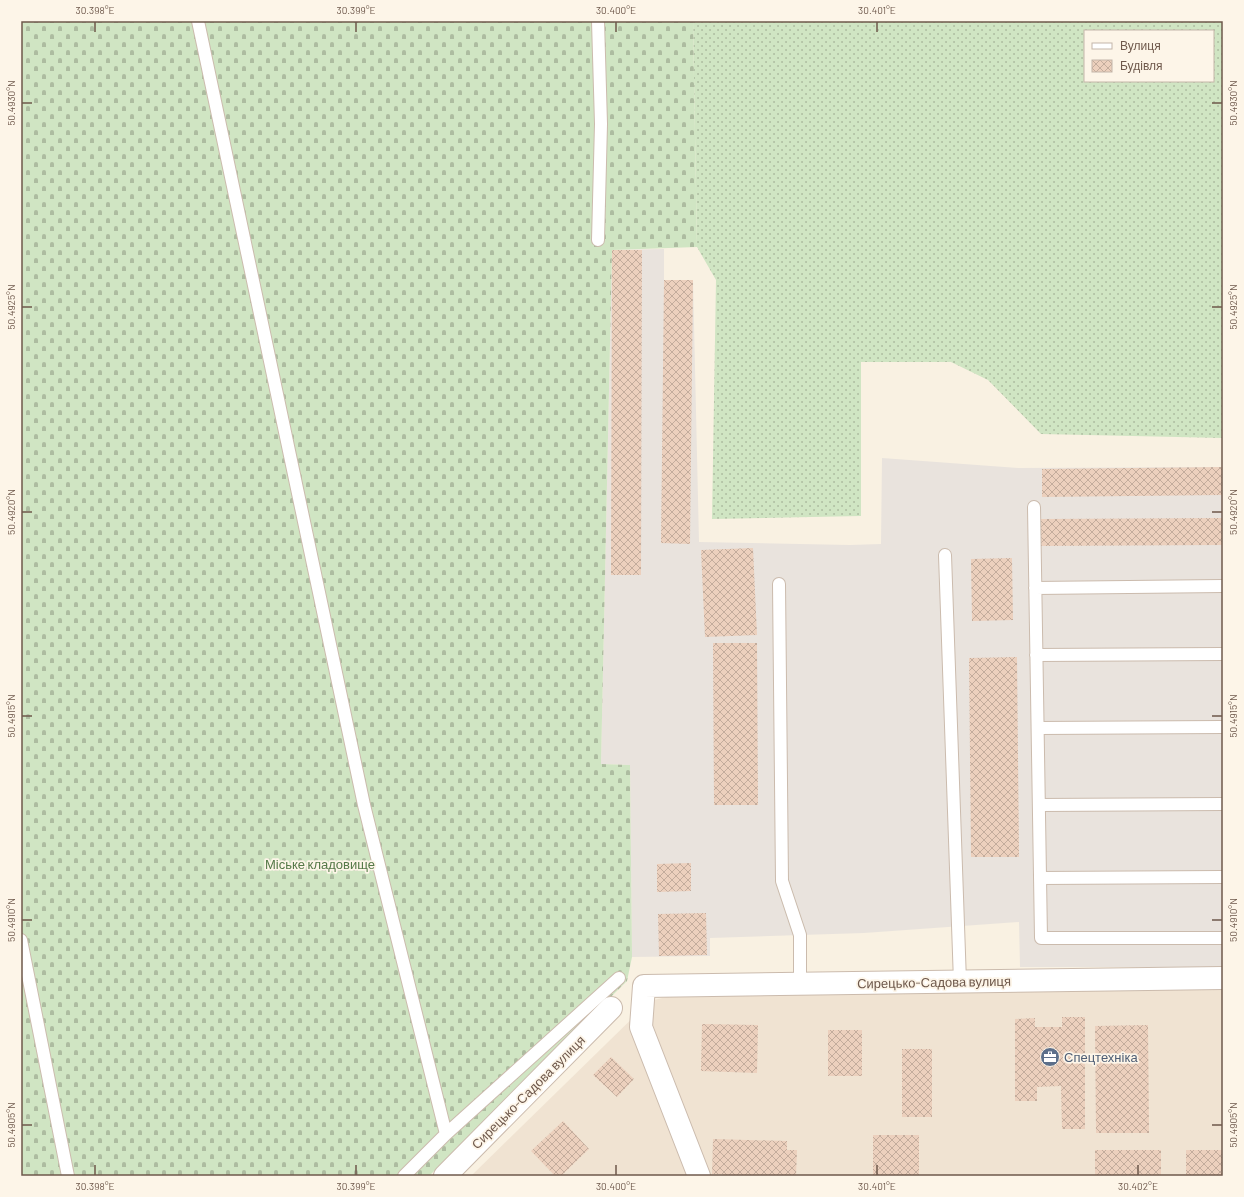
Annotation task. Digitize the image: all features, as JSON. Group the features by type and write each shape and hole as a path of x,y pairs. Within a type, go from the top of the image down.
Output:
{"street":[{"name":"Сирецько-Садова вулиця","path":"699,1176 641,1027 644,986 1223,978"},
{"name":"Сирецько-Садова вулиця","path":"445,1176 611,1008"}],"lane":[{"path":"198,21 364,806 446,1134"},
{"path":"598,21 601,124 598,240"},
{"path":"1034,507 1041,938 1223,938"},
{"path":"945,555 960,982"},
{"path":"779,584 782,881 800,935 800,984"},
{"path":"1035,588 1223,586"},
{"path":"1036,655 1223,654"},
{"path":"1038,728 1223,726"},
{"path":"1039,805 1223,804"},
{"path":"1040,878 1223,877"},
{"path":"21,940 68,1176"},
{"path":"404,1176 446,1134 619,978"}],"shaded area":[{"path":"664,249 664,280 693,280 699,542 850,545 881,544 882,458 1018,468 1223,467 1223,967 1020,967 1019,922 864,933 710,938 710,956 632,957 630,765 601,764 612,250"},
{"path":"1223,986 1223,1176 471,1176 650,1001 690,991"}],"green space":[{"name":"Міське кладовище","path":"21,21 693,21 697,247 612,250 601,764 630,765 632,957 627,981 429,1176 21,1176"},
{"path":"693,21 1223,21 1223,438 1041,434 988,380 951,362 861,362 861,516 712,519 716,280 697,247"}],"building":[{"path":"612,250 642,250 641,575 611,575"},
{"path":"664,280 693,280 690,544 661,543"},
{"path":"1223,467 1223,495 1042,497 1042,469"},
{"path":"1223,518 1223,545 1040,546 1040,519"},
{"path":"753,548 757,635 705,637 701,550"},
{"path":"1012,558 1013,620 972,621 971,559"},
{"path":"713,643 757,643 758,805 714,805"},
{"path":"1017,657 1019,857 971,857 969,658"},
{"path":"691,863 691,891 657,892 657,864"},
{"path":"706,913 707,955 659,956 658,914"},
{"name":"Спецтехніка","path":"1062,1017 1085,1017 1085,1129 1062,1129 1061,1086 1037,1087 1037,1101 1015,1101 1015,1019 1035,1018 1035,1027 1062,1027"},
{"path":"702,1024 758,1025 757,1073 701,1071"},
{"path":"1148,1025 1149,1133 1096,1133 1095,1026"},
{"path":"828,1030 862,1030 862,1076 828,1076"},
{"path":"902,1049 932,1049 932,1117 902,1117"},
{"path":"611,1057 634,1079 617,1097 593,1075"},
{"path":"563,1121 589,1149 561,1176 555,1176 531,1151"},
{"path":"873,1135 919,1135 919,1176 873,1176"},
{"path":"713,1139 787,1141 787,1150 797,1150 796,1176 723,1176 723,1174 712,1174"},
{"path":"1095,1150 1161,1150 1161,1176 1095,1176"},
{"path":"1186,1150 1223,1150 1223,1176 1186,1176"}],"place":[{"name":"Спецтехніка","path":"1050,1057"}]}
